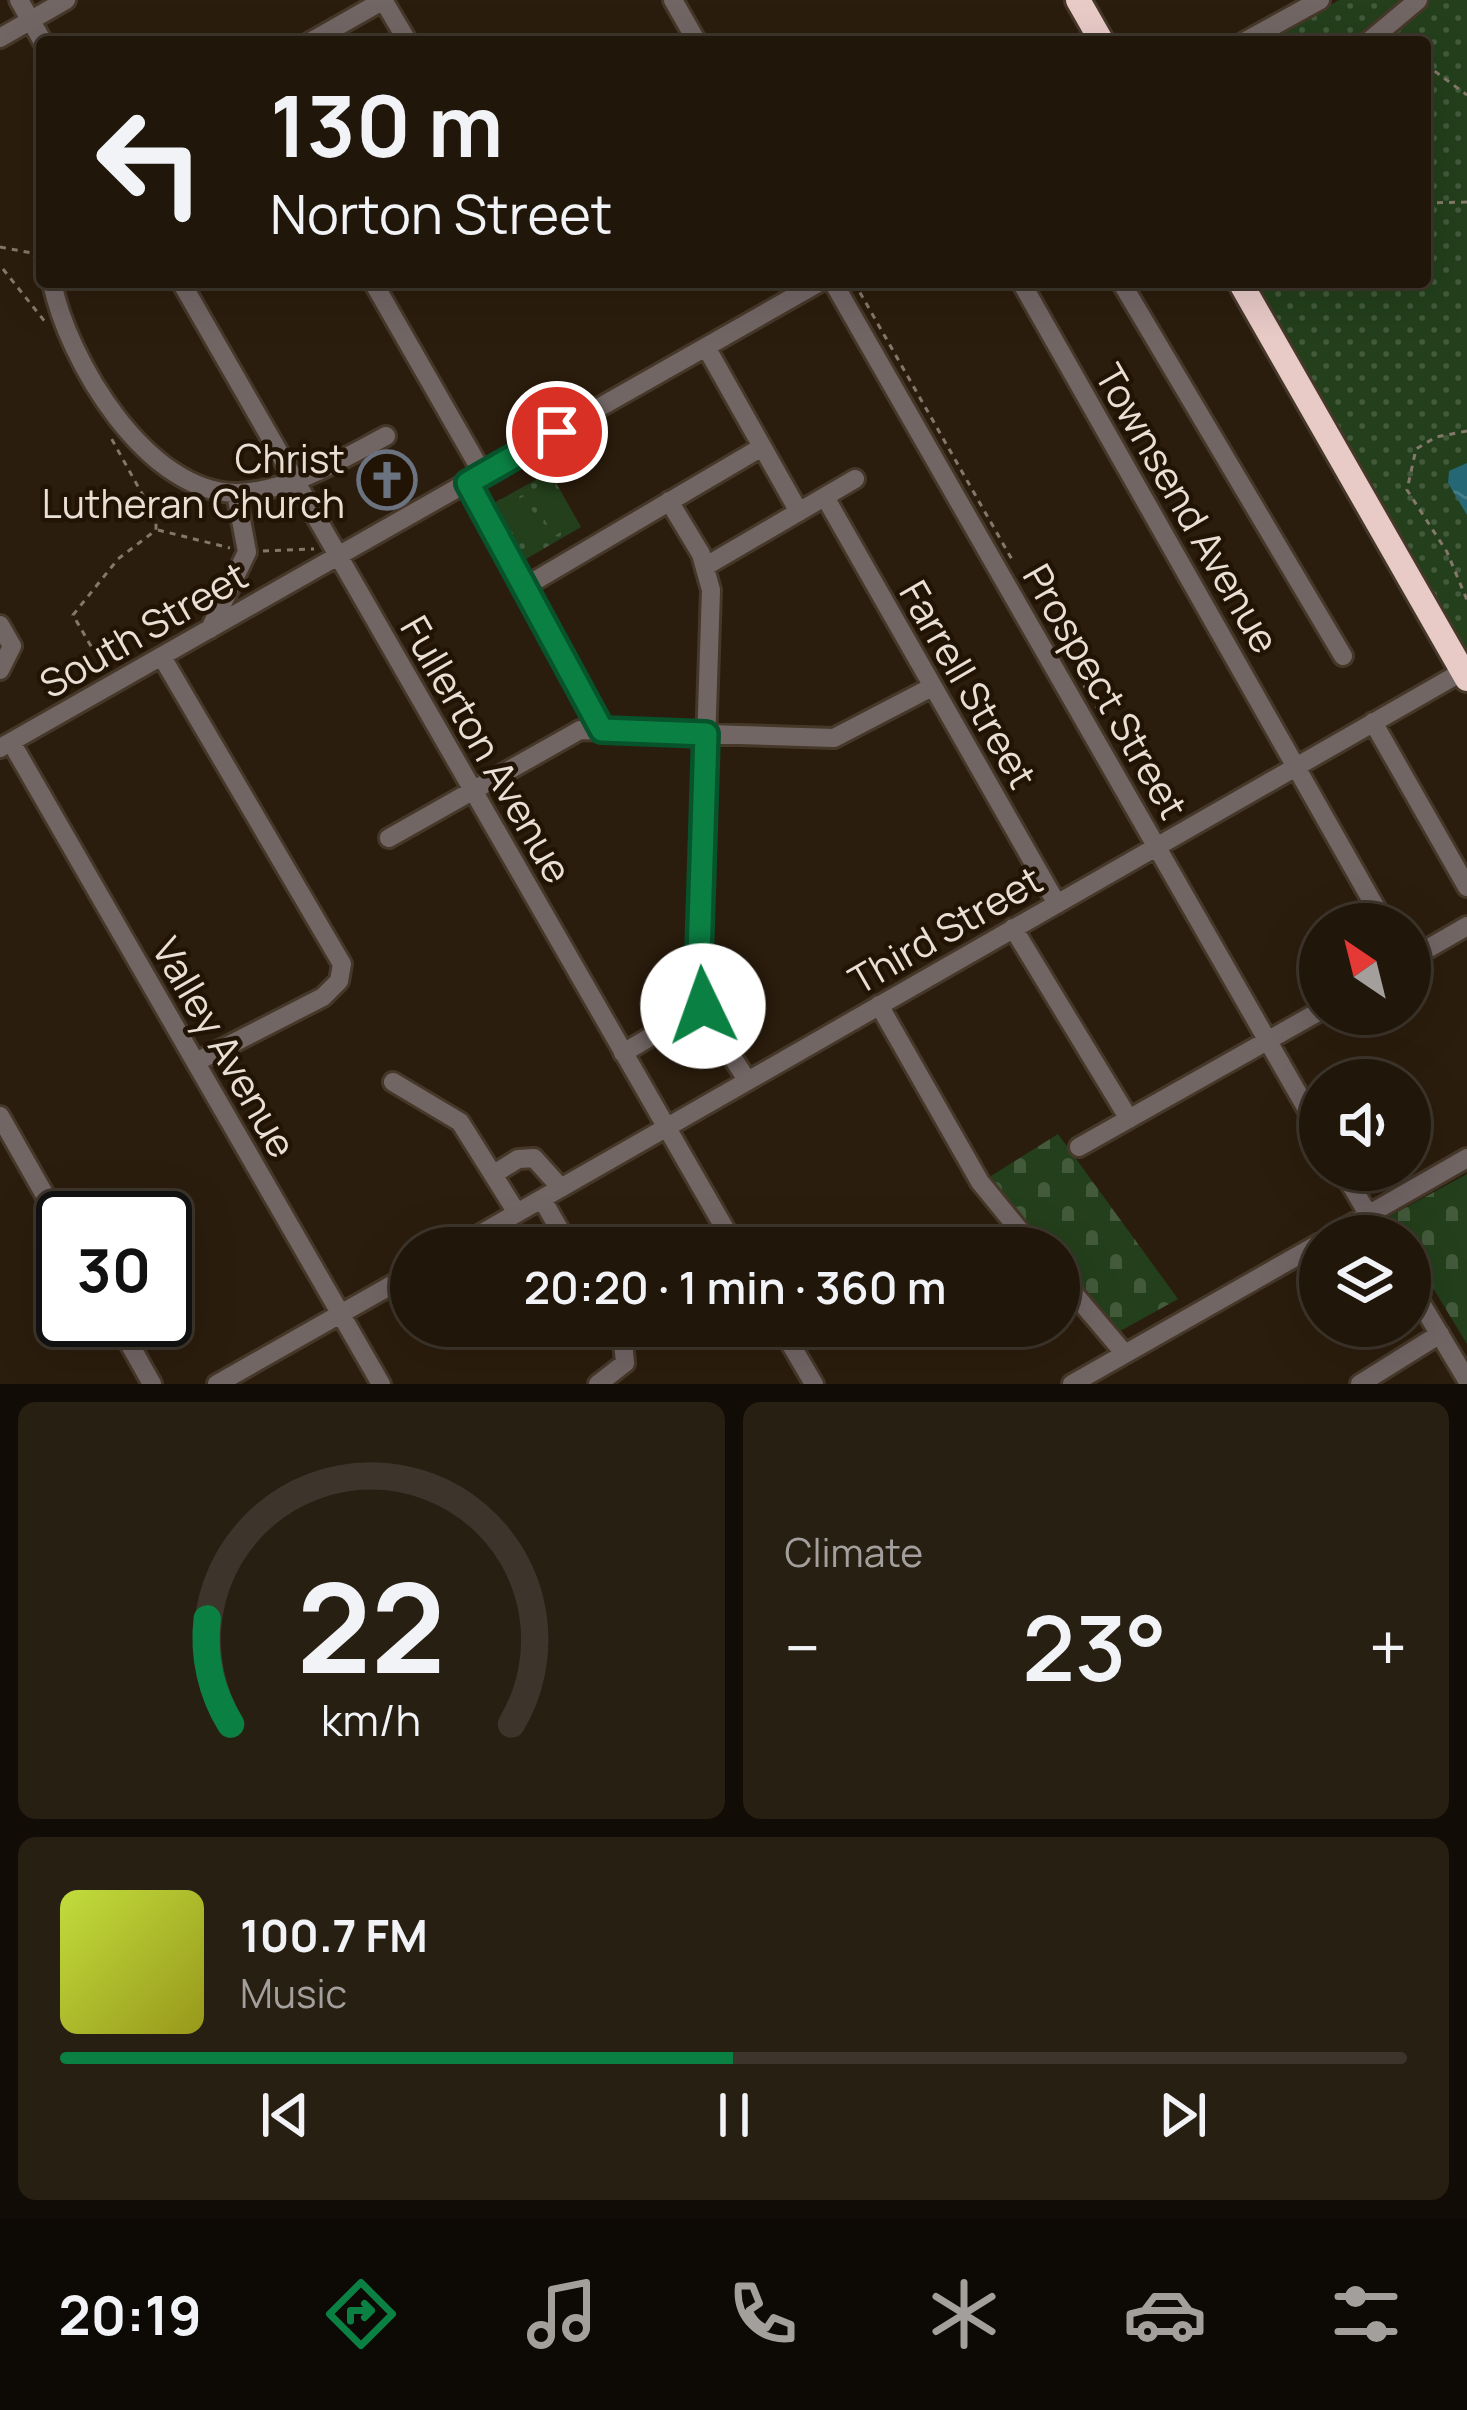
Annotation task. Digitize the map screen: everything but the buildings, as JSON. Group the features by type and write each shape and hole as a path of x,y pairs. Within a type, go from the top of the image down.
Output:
{"highway":[{"path":"1078,0 1099,36"},
{"path":"1243,288 1466,673"}],"street":[{"path":"19,0 40,36"},
{"path":"0,38 65,0"},
{"path":"320,36 383,0 404,36"},
{"path":"673,0 694,36"},
{"path":"1375,36 1418,0"},
{"path":"1255,36 1317,1"},
{"path":"54,288 69,334 132,440 188,481 236,493 296,481 386,436"},
{"name":"Fullerton Avenue","path":"184,288 724,1227"},
{"path":"376,288 602,730"},
{"name":"South Street","path":"3,747 809,288"},
{"name":"Prospect Street","path":"836,288 1299,1096"},
{"name":"Townsend Avenue","path":"1024,288 1374,903"},
{"path":"1125,288 1343,656"},
{"path":"706,347 799,512"},
{"path":"526,586 762,447"},
{"path":"706,566 855,479"},
{"path":"210,629 247,552 236,493"},
{"name":"Farrell Street","path":"825,497 1057,904"},
{"path":"669,501 706,566 711,590 698,990 748,1080"},
{"path":"0,625 12,646 0,670"},
{"path":"162,657 342,964 340,981 323,997 196,1062"},
{"name":"Third Street","path":"493,1227 1466,673"},
{"path":"389,838 569,734 602,730 834,738 932,687"},
{"path":"1373,722 1467,887"},
{"name":"Valley Avenue","path":"3,747 196,1062 381,1384"},
{"path":"1431,947 1467,926"},
{"path":"1013,928 1129,1119"},
{"path":"879,1005 980,1182 1017,1227"},
{"path":"623,1053 703,1006"},
{"path":"1079,1147 1299,1023"},
{"path":"393,1082 460,1122 517,1213"},
{"path":"0,1116 43,1191"},
{"path":"494,1174 518,1159 534,1157 561,1188"},
{"path":"1354,1191 1368,1215 1467,1158"},
{"path":"542,1199 558,1227"},
{"path":"1072,1384 1299,1255"},
{"path":"218,1384 390,1286"},
{"path":"1080,1301 1125,1354"},
{"path":"1431,1319 1466,1382"},
{"path":"1360,1384 1440,1334"},
{"path":"131,1347 152,1384"},
{"path":"598,1384 621,1371 623,1347"},
{"path":"792,1347 814,1384"}],"path":[{"path":"1431,68 1467,95"},
{"path":"1431,203 1467,202"},
{"path":"0,247 32,253 36,259"},
{"path":"3,268 34,303 56,339"},
{"path":"857,288 1018,569"},
{"path":"103,667 74,615 118,559 156,530 156,519 104,426"},
{"path":"1467,431 1436,436 1416,449 1407,490 1448,552 1467,600"},
{"path":"1070,660 1103,718"}],"green space":[{"path":"1339,0 1467,0 1467,653 1254,288 1431,288 1431,36 1276,36"},
{"path":"550,472 581,527 526,559 494,503"},
{"path":"550,480 575,524 554,536 529,492"},
{"path":"524,496 549,540 528,551 503,508"},
{"path":"1058,1134 1178,1299 1115,1334 1080,1295 1080,1227 1026,1227 991,1176"},
{"path":"1467,1174 1467,1344 1431,1285 1431,1215 1392,1215"}],"water":[{"path":"1467,463 1467,515 1448,483 1449,471"}],"place":[{"name":"Christ Lutheran Church","path":"387,480"}],"route":[{"path":"557,432 468,483 591,702 602,730 706,734 698,990 703,1006"}]}
